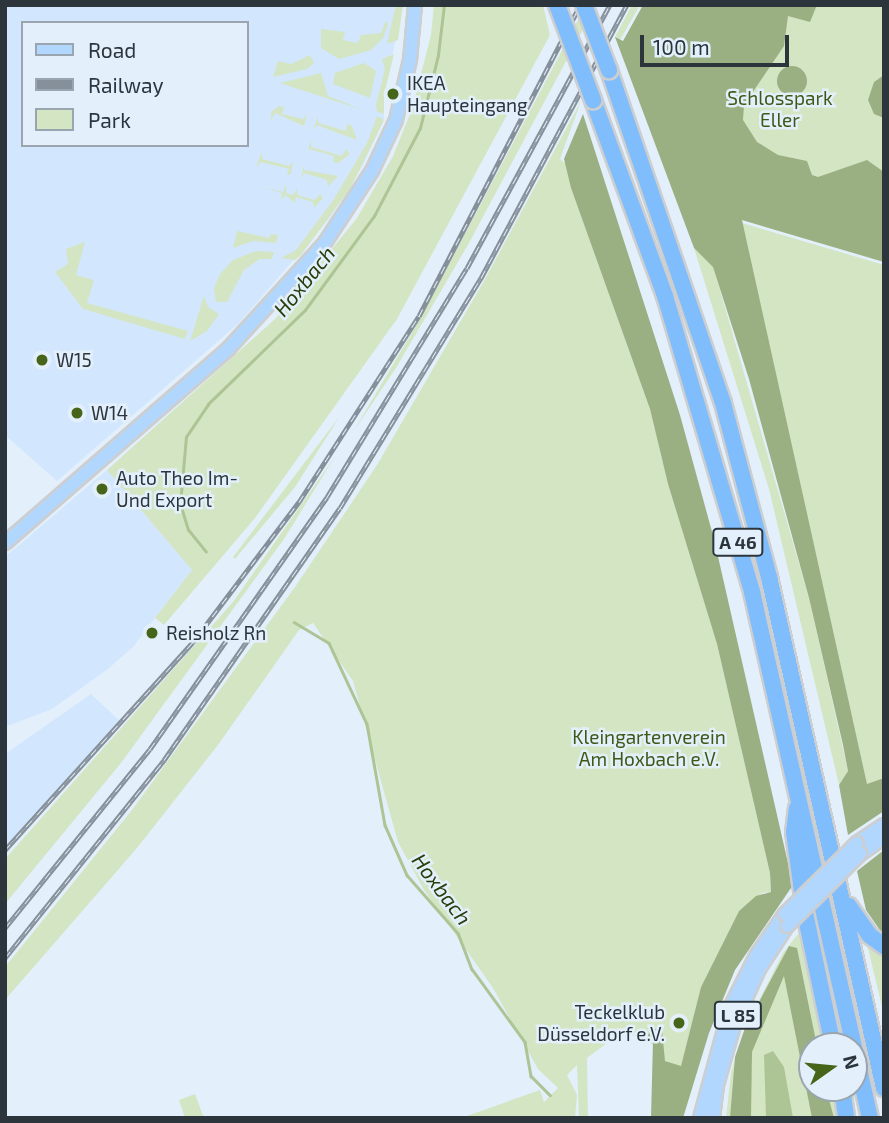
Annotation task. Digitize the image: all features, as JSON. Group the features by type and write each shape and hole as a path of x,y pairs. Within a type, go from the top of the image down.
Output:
{"highway":[{"name":"A 46","path":"557,5 665,296 703,416 752,592 870,1118"},
{"name":"A 46","path":"584,5 723,403 769,577 884,1088"},
{"path":"799,792 794,832 830,1032"},
{"path":"841,890 861,926 884,946"}],"main road":[{"path":"5,543 228,349 324,244 372,171 396,120 410,60 415,5"},
{"name":"L 85","path":"700,1118 730,1009 756,956 786,920 884,825"},
{"name":"L 85","path":"859,848 884,837"},
{"name":"L 85","path":"713,1118 717,1085 735,1022 759,969 786,920"}],"shaded area":[{"path":"5,5 403,5 384,95 384,120 363,165 329,219 239,323 57,481 5,435"},
{"path":"643,5 817,5 810,22 788,16 784,46 744,105 743,120 757,142 778,155 807,161 812,175 818,177 867,160 884,172 884,262 742,220 867,784 884,778 884,811 848,835 839,785 848,771 843,745 809,598 749,379 713,267 694,248 615,37 623,41"},
{"path":"792,66 803,70 807,81 803,92 792,96 781,92 777,81 781,70"},
{"path":"884,75 884,118 874,114 868,100 874,82"},
{"path":"583,114 680,415 714,539 793,885 735,970 709,1033 683,1118 651,1118 653,1041 647,1038 651,1028 662,1030 665,1061 681,1066 701,987 739,911 756,896 771,892 770,873 717,644 668,484 650,409 571,188 564,159"},
{"path":"107,470 192,570 133,647 108,669 52,709 5,727 5,557"},
{"path":"91,694 122,723 5,850 5,754"},
{"path":"884,850 884,936 866,910 857,871"},
{"path":"789,946 797,948 814,1032 798,1032 798,1047 784,976 752,1052 751,1118 730,1118 735,1057 745,1028"},
{"path":"773,1051 784,1067 793,1118 766,1118 764,1055"},
{"path":"809,1102 830,1102 834,1118 812,1118"}],"green space":[{"path":"396,5 403,5 398,40 387,44"},
{"path":"434,5 543,5 550,35 397,319 255,518 164,625 155,618 192,570 107,470 275,319 357,218 393,156 412,109 431,35"},
{"path":"586,5 596,5 469,243 396,368 353,432 420,319"},
{"path":"632,5 640,5 620,40 615,37"},
{"name":"Schlosspark Eller","path":"690,5 884,5 884,262 705,209"},
{"path":"386,20 388,25 383,38 371,50 339,59 321,48 321,29 345,32 343,40 358,43 361,35 381,33"},
{"path":"394,54 384,95 384,114 377,112 376,105 385,69 382,59"},
{"path":"310,55 314,63 307,69 273,77 278,61 291,64"},
{"path":"364,63 376,71 370,98 333,84 335,73"},
{"path":"321,73 328,96 363,110 280,83"},
{"name":"Kleingartenverein Am Hoxbach e.V.","path":"581,101 560,159 568,166 571,188 650,409 668,484 717,644 770,873 771,892 762,893 739,911 701,987 681,1067 665,1061 647,1038 620,1033 587,1058 588,1118 579,1118 577,1065 567,1075 577,1095 575,1118 461,1118 540,1090 544,1102 558,1088 538,1069 493,988 424,890 398,842 353,681 313,623 299,630 218,745 137,848 5,1000 5,967 132,810 295,587 377,465 484,281"},
{"path":"279,106 284,107 282,114 303,119 307,114 304,126 275,113 271,120 271,112"},
{"path":"318,116 318,123 346,131 347,124 352,126 357,140 317,125 313,131"},
{"path":"377,116 384,120 350,189 301,255 295,260 281,258 296,250 334,199 367,143"},
{"path":"311,140 311,147 342,156 346,149 350,154 338,163 333,162 334,156 309,149 307,155"},
{"path":"262,152 262,159 289,166 293,161 291,174 287,175 289,169 261,162 256,167"},
{"path":"304,164 304,170 338,176 328,186 327,180 304,173 301,179"},
{"path":"286,185 286,193 293,195 297,188 297,195 315,200 320,194 323,198 314,208 313,202 296,197 295,203 286,195 281,200 282,193 261,187 283,192"},
{"path":"742,223 884,265 884,778 867,785"},
{"path":"237,231 269,238 271,234 278,235 276,243 253,241 233,248"},
{"path":"85,242 76,275 94,280 87,303 188,331 185,339 83,309 55,272 68,264 66,249"},
{"path":"694,248 713,266 809,598 848,771 839,785 769,489"},
{"path":"256,251 274,252 272,259 260,259 244,270 227,302 216,302 214,288 220,274 233,260"},
{"path":"204,296 208,307 219,314 207,331 190,341"},
{"path":"340,416 295,487 235,559 233,557"},
{"path":"336,455 284,539 121,763 5,904 5,859 233,602"},
{"path":"802,929 822,1032 798,1032 798,1102 837,1102 839,1118 726,1118 731,1073 745,1028 783,953"},
{"path":"865,936 884,951 884,1015"},
{"path":"195,1094 204,1118 185,1118 179,1100"}],"waterway":[{"name":"Hoxbach","path":"206,552 188,530 180,504 186,437 208,404 305,310 374,216 420,128 438,55 444,5"},
{"name":"Hoxbach","path":"294,622 329,643 367,724 385,825 407,875 458,933 472,969 525,1042 531,1076 550,1095"}],"railway":[{"path":"5,850 193,642 299,502 419,316 580,5"},
{"path":"5,928 150,749 327,497 467,268 610,5"},
{"path":"5,958 164,760 340,508 481,278 627,5"}],"place":[{"name":"IKEA Haupteingang","path":"393,94"},
{"name":"W15","path":"42,360"},
{"name":"W14","path":"77,413"},
{"name":"Auto Theo Im- Und Export","path":"102,489"},
{"name":"Reisholz Rn","path":"152,633"},
{"name":"Teckelklub Düsseldorf e.V.","path":"679,1023"}]}
